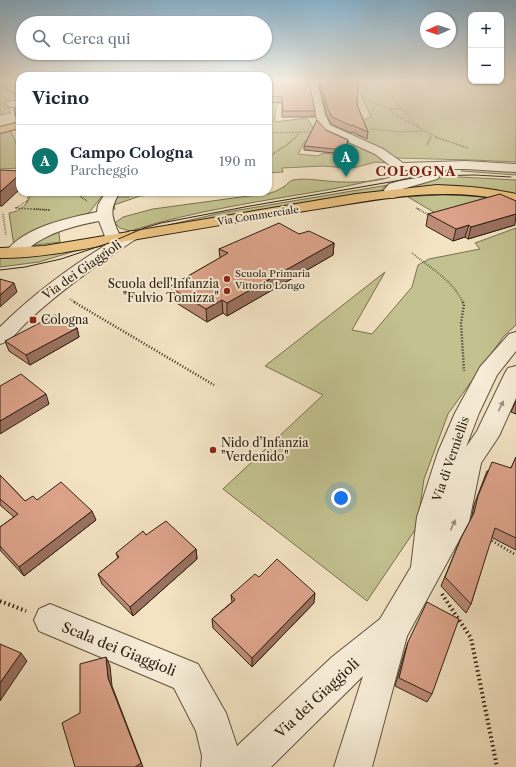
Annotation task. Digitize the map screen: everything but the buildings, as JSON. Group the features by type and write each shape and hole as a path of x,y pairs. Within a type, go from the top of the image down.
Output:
{"main road":[{"path":"0,130 16,126"},
{"name":"Via Commerciale","path":"6,253 44,251 392,194 435,189 460,189 494,192 516,198"}],"street":[{"path":"321,117 325,124 334,130 381,152 400,166 439,165 516,168"},
{"path":"392,194 391,190 394,188 437,173 441,170 439,165"},
{"path":"111,196 104,208 104,215 114,239"},
{"path":"6,253 55,226 104,215"},
{"name":"Via dei Giaggioli","path":"0,338 52,289 99,255 131,236"},
{"name":"Via di Verniellis","path":"426,570 431,517 451,452 467,413 488,372 516,338"},
{"name":"Via di Verniellis","path":"353,767 392,631 455,522 469,461 487,436 516,373"},
{"name":"Scala dei Giaggioli","path":"50,620 186,676 213,726 221,756 220,767"},
{"name":"Via dei Giaggioli","path":"244,767 344,669 392,631"}],"path":[{"path":"398,117 424,130 432,136 449,142"},
{"path":"409,117 420,128"},
{"path":"370,129 378,127 386,130 408,132 424,130"},
{"path":"272,133 297,133 334,130"},
{"path":"272,154 293,140 298,135 297,133"},
{"path":"427,145 432,136"},
{"path":"15,208 27,201 28,196"},
{"path":"80,196 91,204"},
{"path":"414,207 431,217"},
{"path":"412,253 450,284 460,295 464,304 461,323"},
{"path":"52,289 214,385"},
{"path":"455,522 516,555"},
{"path":"426,570 471,638 497,767"}],"shaded area":[{"path":"272,117 275,117 275,122 307,118 312,126 331,143 305,141 298,154 318,156 323,153 349,156 352,144 388,160 390,163 376,162 347,168 323,166 282,168 283,172 272,173"},
{"path":"371,117 516,117 516,162 396,158 372,144 340,129"},
{"path":"11,131 16,143 16,168 0,169 0,133"},
{"path":"405,169 428,169 431,172 406,174 390,177"},
{"path":"463,169 510,170 516,172 516,175 461,171"},
{"path":"460,177 516,180 516,195 489,188 462,186 407,188 435,178"},
{"path":"297,179 356,182 370,181 180,217 130,231 120,228 115,223 123,217 153,209 253,196 272,196 272,192"},
{"path":"394,184 384,187 380,192 168,225 221,213"},
{"path":"448,194 475,195 504,199 437,214 408,197"},
{"path":"30,196 102,196 89,213 58,225 60,242 14,246 9,213 21,209"},
{"path":"140,196 114,205 115,209 108,210 113,197"},
{"path":"516,228 516,325 504,336 448,414 424,479 417,527 367,601 223,489 323,395 265,366 385,272 352,330 372,334 412,287 418,265 429,259 480,249 475,243"},
{"path":"98,244 39,262 0,267 0,256"}],"tram line":[{"path":"0,270 25,267 61,259 109,243 144,228 161,223 250,206 425,176 475,175 511,177"}],"place":[{"name":"Campo Cologna","path":"346,177"},
{"name":"Scuola Primaria Vittorio Longo","path":"227,279"},
{"name":"Scuola dell'Infanzia \"Fulvio Tomizza\"","path":"227,291"},
{"name":"Cologna","path":"33,320"},
{"name":"Nido d'Infanzia \"Verdenido\"","path":"213,450"}],"district":[{"name":"COLOGNA","path":"416,171"}]}
